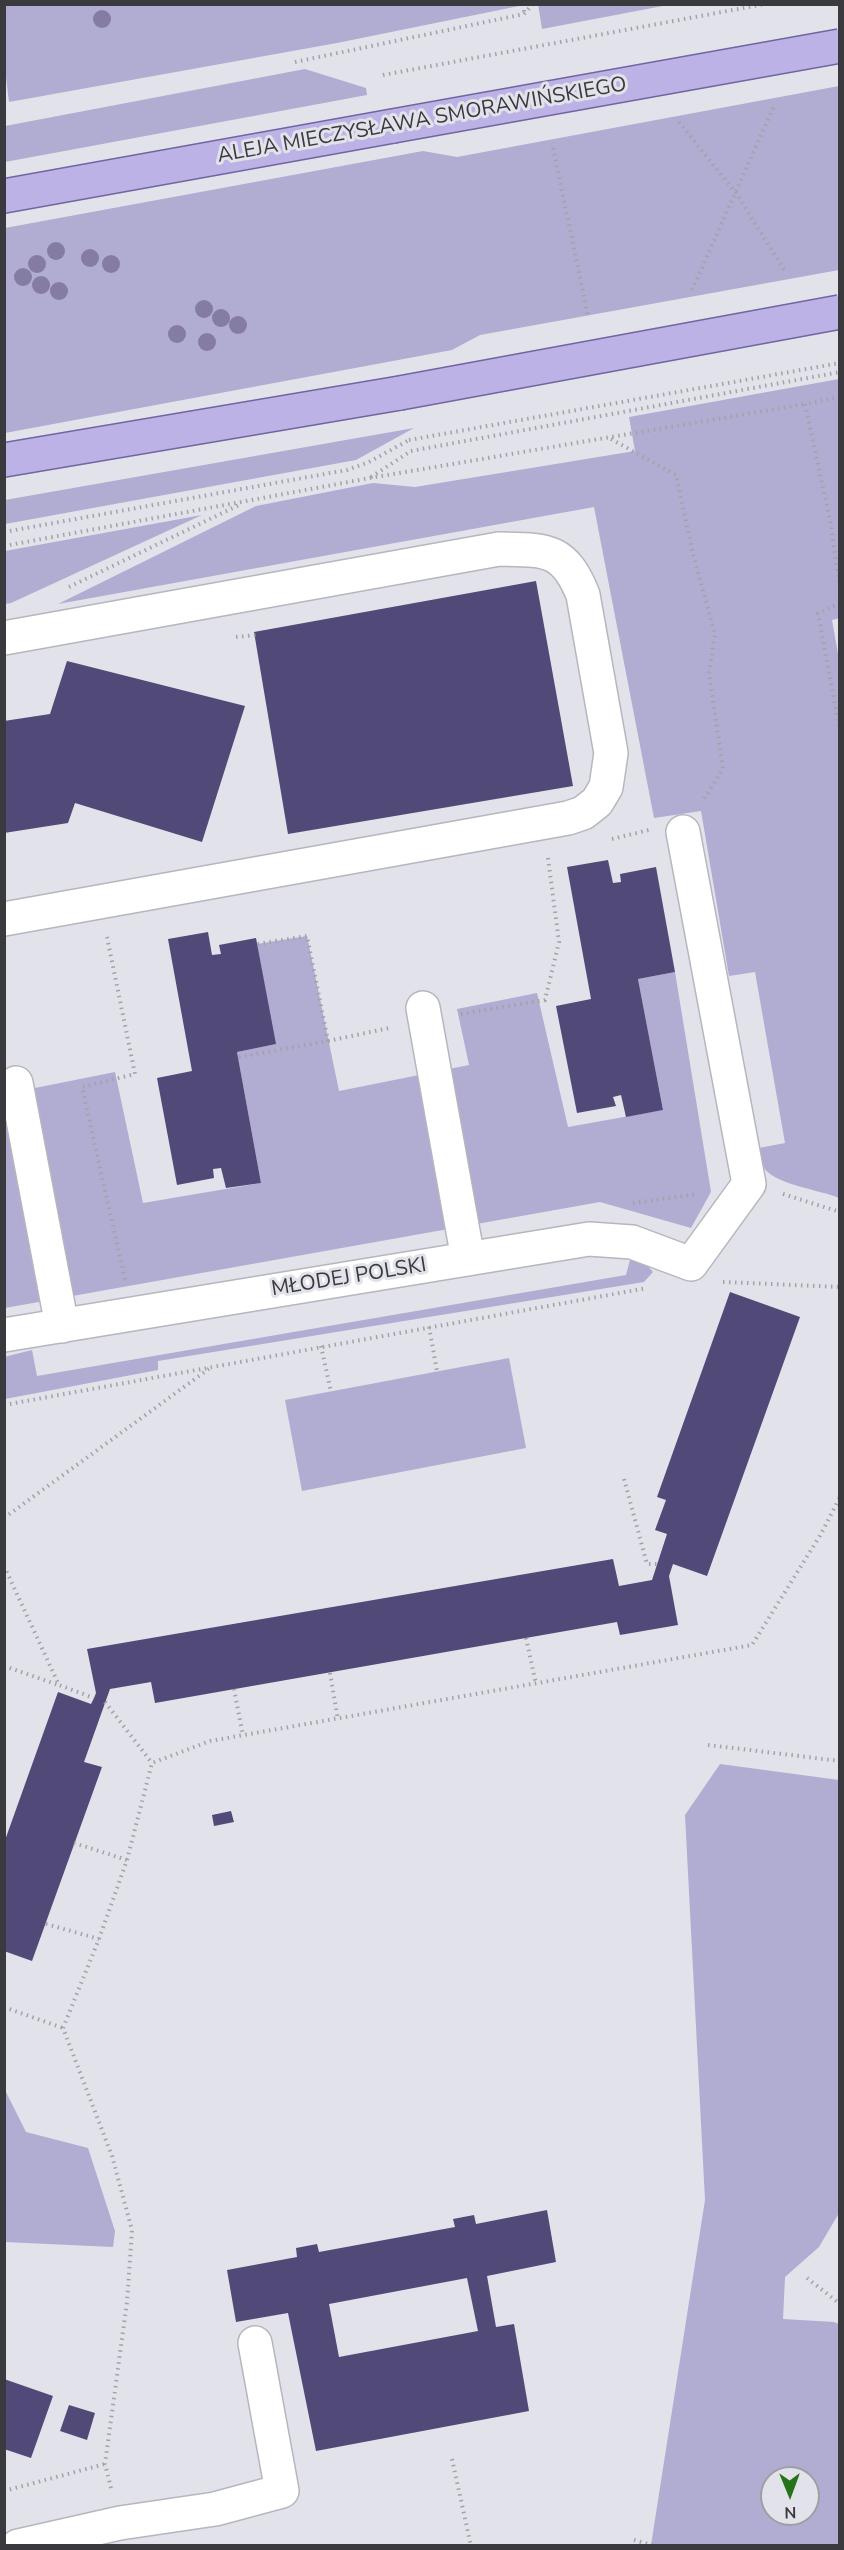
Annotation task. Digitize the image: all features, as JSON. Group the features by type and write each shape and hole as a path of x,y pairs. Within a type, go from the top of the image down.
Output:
{"main road":[{"name":"ALEJA MIECZYSŁAWA SMORAWIŃSKIEGO","path":"4,196 840,46"},
{"path":"4,460 400,393 840,312"}],"street":[{"path":"4,638 490,551 538,550 555,555 567,565 576,577 583,595 611,753 606,787 597,802 583,813 568,818 4,919"},
{"path":"683,832 749,1184"},
{"path":"424,1015 468,1259"},
{"path":"16,1083 62,1326"},
{"name":"MŁODEJ POLSKI","path":"4,1335 589,1239 632,1242 691,1264 749,1184"},
{"path":"18,2546 120,2523 215,2509 282,2491 255,2343"}],"path":[{"path":"524,4 524,15"},
{"path":"294,62 524,15 533,4"},
{"path":"383,75 765,4"},
{"path":"692,291 774,106"},
{"path":"679,122 736,193 786,273"},
{"path":"553,148 588,316"},
{"path":"4,532 347,470 369,462 409,440 840,363"},
{"path":"370,478 411,451 840,372"},
{"path":"4,546 370,478 611,439 840,397"},
{"path":"805,404 830,520 840,587"},
{"path":"611,439 676,476 693,554 715,634 709,673 723,769 683,832"},
{"path":"64,589 247,501"},
{"path":"840,603 818,613 840,731"},
{"path":"239,1057 328,1041 424,1015 545,1000 559,942 548,855"},
{"path":"106,936 135,1074 82,1087 127,1289"},
{"path":"257,944 307,936 328,1041"},
{"path":"749,1184 840,1212"},
{"path":"721,1282 840,1287"},
{"path":"4,1405 650,1287"},
{"path":"429,1327 437,1371"},
{"path":"321,1346 331,1392"},
{"path":"4,1518 213,1365"},
{"path":"624,1479 647,1564 657,1564"},
{"path":"152,1763 210,1741 752,1645 821,1534 840,1497"},
{"path":"4,1566 59,1685"},
{"path":"526,1638 536,1684"},
{"path":"4,1666 94,1698"},
{"path":"330,1672 338,1719"},
{"path":"234,1689 243,1736"},
{"path":"105,1702 152,1763"},
{"path":"708,1745 840,1761"},
{"path":"120,2523 105,2463 127,2302 132,2230 112,2156 63,2028 99,1939 127,1860 152,1763"},
{"path":"74,1843 127,1860"},
{"path":"46,1924 99,1939"},
{"path":"4,2007 63,2028"},
{"path":"807,2278 840,2304"},
{"path":"452,2459 471,2546"},
{"path":"4,2491 105,2463"},
{"path":"634,2540 655,2546"}],"shaded area":[{"path":"538,4 668,4 668,5 542,29"},
{"path":"4,5 524,5 337,43 9,102 4,61"},
{"path":"305,69 366,88 367,95 5,162 5,126"},
{"path":"839,86 839,270 480,335 452,350 5,433 5,228 423,151 457,157"},
{"path":"839,379 840,618 832,620 840,665 839,1198 786,1182 768,1172 762,1164 759,1148 785,1143 755,972 729,976 701,811 654,818 594,507 58,604 256,506 373,483 415,487 635,451 629,417"},
{"path":"414,428 356,460 5,524 5,500"},
{"path":"202,515 11,603 5,604 5,551"},
{"path":"307,936 339,1091 469,1065 457,1009 537,993 568,1127 663,1110 638,979 675,972 711,1192 691,1228 600,1202 5,1308 5,1094 115,1072 143,1203 261,1183 237,1052 275,1044 257,944"},
{"path":"631,1256 645,1263 653,1272 644,1282 158,1361 158,1370 5,1399 4,1357 32,1350 37,1376 626,1275"},
{"path":"509,1358 526,1448 302,1491 285,1400"},
{"path":"720,1764 839,1780 839,2213 819,2247 785,2277 783,2319 839,2324 839,2545 651,2545 705,2200 685,1815"},
{"path":"5,2090 26,2132 88,2148 115,2231 113,2247 5,2242"}],"building":[{"path":"536,581 573,786 288,834 254,632"},
{"path":"67,661 245,706 202,842 75,803 68,823 4,833 4,721 50,714"},
{"path":"608,860 613,883 621,882 620,874 656,867 675,972 638,979 663,1110 626,1117 621,1095 613,1097 616,1106 577,1113 556,1006 591,999 567,867"},
{"path":"208,932 212,955 221,954 219,945 256,938 276,1044 237,1052 261,1183 226,1188 221,1168 213,1169 214,1178 177,1185 157,1078 192,1071 168,939"},
{"path":"730,1292 800,1317 707,1576 673,1564 669,1576 678,1625 620,1635 617,1622 155,1703 151,1682 110,1689 84,1762 102,1767 32,1961 4,1951 4,1843 58,1692 91,1704 94,1698 96,1693 87,1649 613,1559 619,1586 652,1580 667,1534 655,1530 666,1500 657,1497"},
{"path":"231,1811 234,1822 214,1826 212,1815"},
{"path":"547,2210 556,2262 487,2276 496,2327 514,2324 529,2411 316,2451 288,2313 236,2322 227,2270 297,2257 296,2248 317,2244 319,2252 455,2227 453,2219 474,2215 476,2224","holes":["467,2278 478,2331 339,2357 329,2304"]},
{"path":"4,2379 53,2396 31,2458 4,2449"},
{"path":"69,2405 95,2413 87,2440 60,2431"}]}
